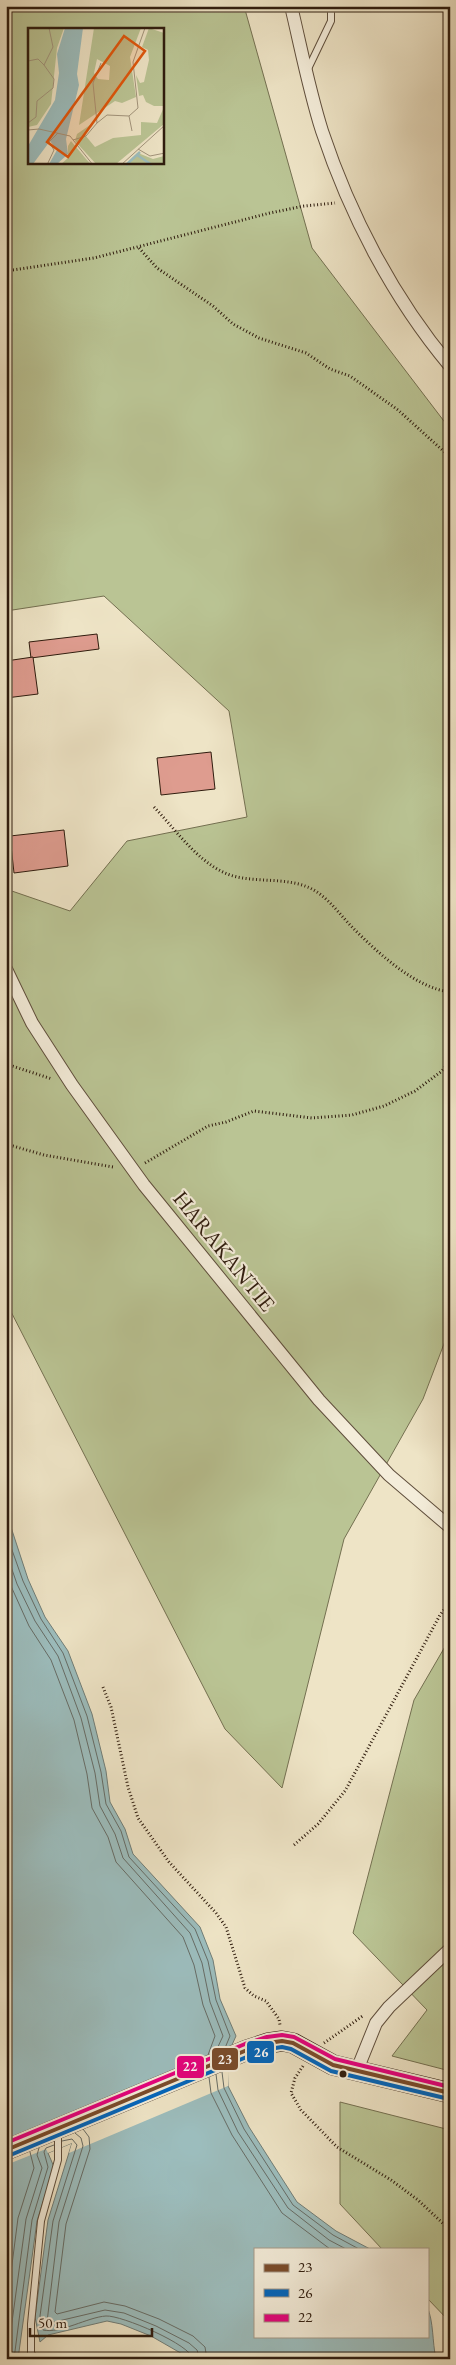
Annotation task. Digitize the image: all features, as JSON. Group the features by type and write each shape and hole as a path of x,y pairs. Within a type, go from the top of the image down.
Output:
{"street":[{"path":"291,6 322,130 348,201 368,243 405,304 450,366"},
{"name":"HARAKANTIE","path":"6,969 32,1023 72,1085 133,1170 319,1400 389,1475 450,1527"},
{"path":"357,2070 376,2023 389,2007 450,1949"},
{"path":"6,2150 249,2054 268,2043 282,2041 293,2043 309,2060 450,2093"}],"lane":[{"path":"306,72 331,21 332,6"},
{"path":"36,2359 31,2353 32,2314 41,2221 58,2160 58,2128"}],"path":[{"path":"6,271 94,258 261,215 304,206 348,201"},
{"path":"138,248 158,268 213,306 233,324 259,338 306,353 330,369 350,376 398,410 450,457"},
{"path":"154,807 212,867 236,877 301,884 321,894 353,928 403,972 425,983 450,992"},
{"path":"6,1144 44,1155 133,1170 208,1126 226,1122 254,1111 312,1118 352,1115 384,1106 415,1091 442,1071 450,1061"},
{"path":"6,1064 72,1085"},
{"path":"294,1845 318,1824 346,1791 440,1615 450,1602"},
{"path":"103,1687 111,1707 128,1787 138,1818 169,1862 204,1898 226,1927 245,1988 254,1996 266,2001 279,2019 282,2041"},
{"path":"370,2012 328,2038 295,2078 292,2093 301,2110 338,2147 391,2180 418,2200 450,2230"},
{"path":"6,2159 249,2054"}],"green space":[{"path":"6,6 244,6 312,248 450,429 450,1328 423,1399 344,1539 282,1788 225,1729 6,1302 6,889 70,911 127,841 247,817 229,711 104,596 6,611"},
{"path":"450,1638 450,2071 392,2056 427,2010 353,1933 414,1700"},
{"path":"340,2102 450,2130 450,2322 428,2299 428,2248 381,2248 340,2204"}],"water":[{"path":"6,1512 28,1579 45,1617 68,1651 92,1714 106,1771 110,1802 125,1829 133,1854 200,1927 213,1960 220,1999 236,2036 227,2056 228,2086 249,2127 297,2202 336,2231 368,2248 254,2248 254,2338 428,2338 428,2309 436,2359 191,2359 151,2336 121,2324 107,2321 48,2335 40,2342 35,2317 48,2220 72,2143 48,2153 54,2167 37,2221 18,2359 6,2359"}],"pier":[{"path":"229,2056 228,2086 69,2153 72,2143 48,2153 46,2149 6,2165 6,2141"}],"building":[{"path":"97,634 99,649 31,658 29,642"},
{"path":"33,657 38,694 6,698 6,661"},
{"path":"211,752 215,789 161,795 157,758"},
{"path":"64,830 68,866 14,873 10,836"}],"transit line":[{"name":"22","path":"6,2143 245,2044 267,2037 282,2035 294,2037 335,2059 450,2087"},
{"name":"23","path":"6,2150 247,2050 268,2043 282,2041 293,2043 333,2065 450,2093"},
{"name":"26","path":"8,2156 249,2056 282,2047 291,2049 331,2071 449,2099"}]}
